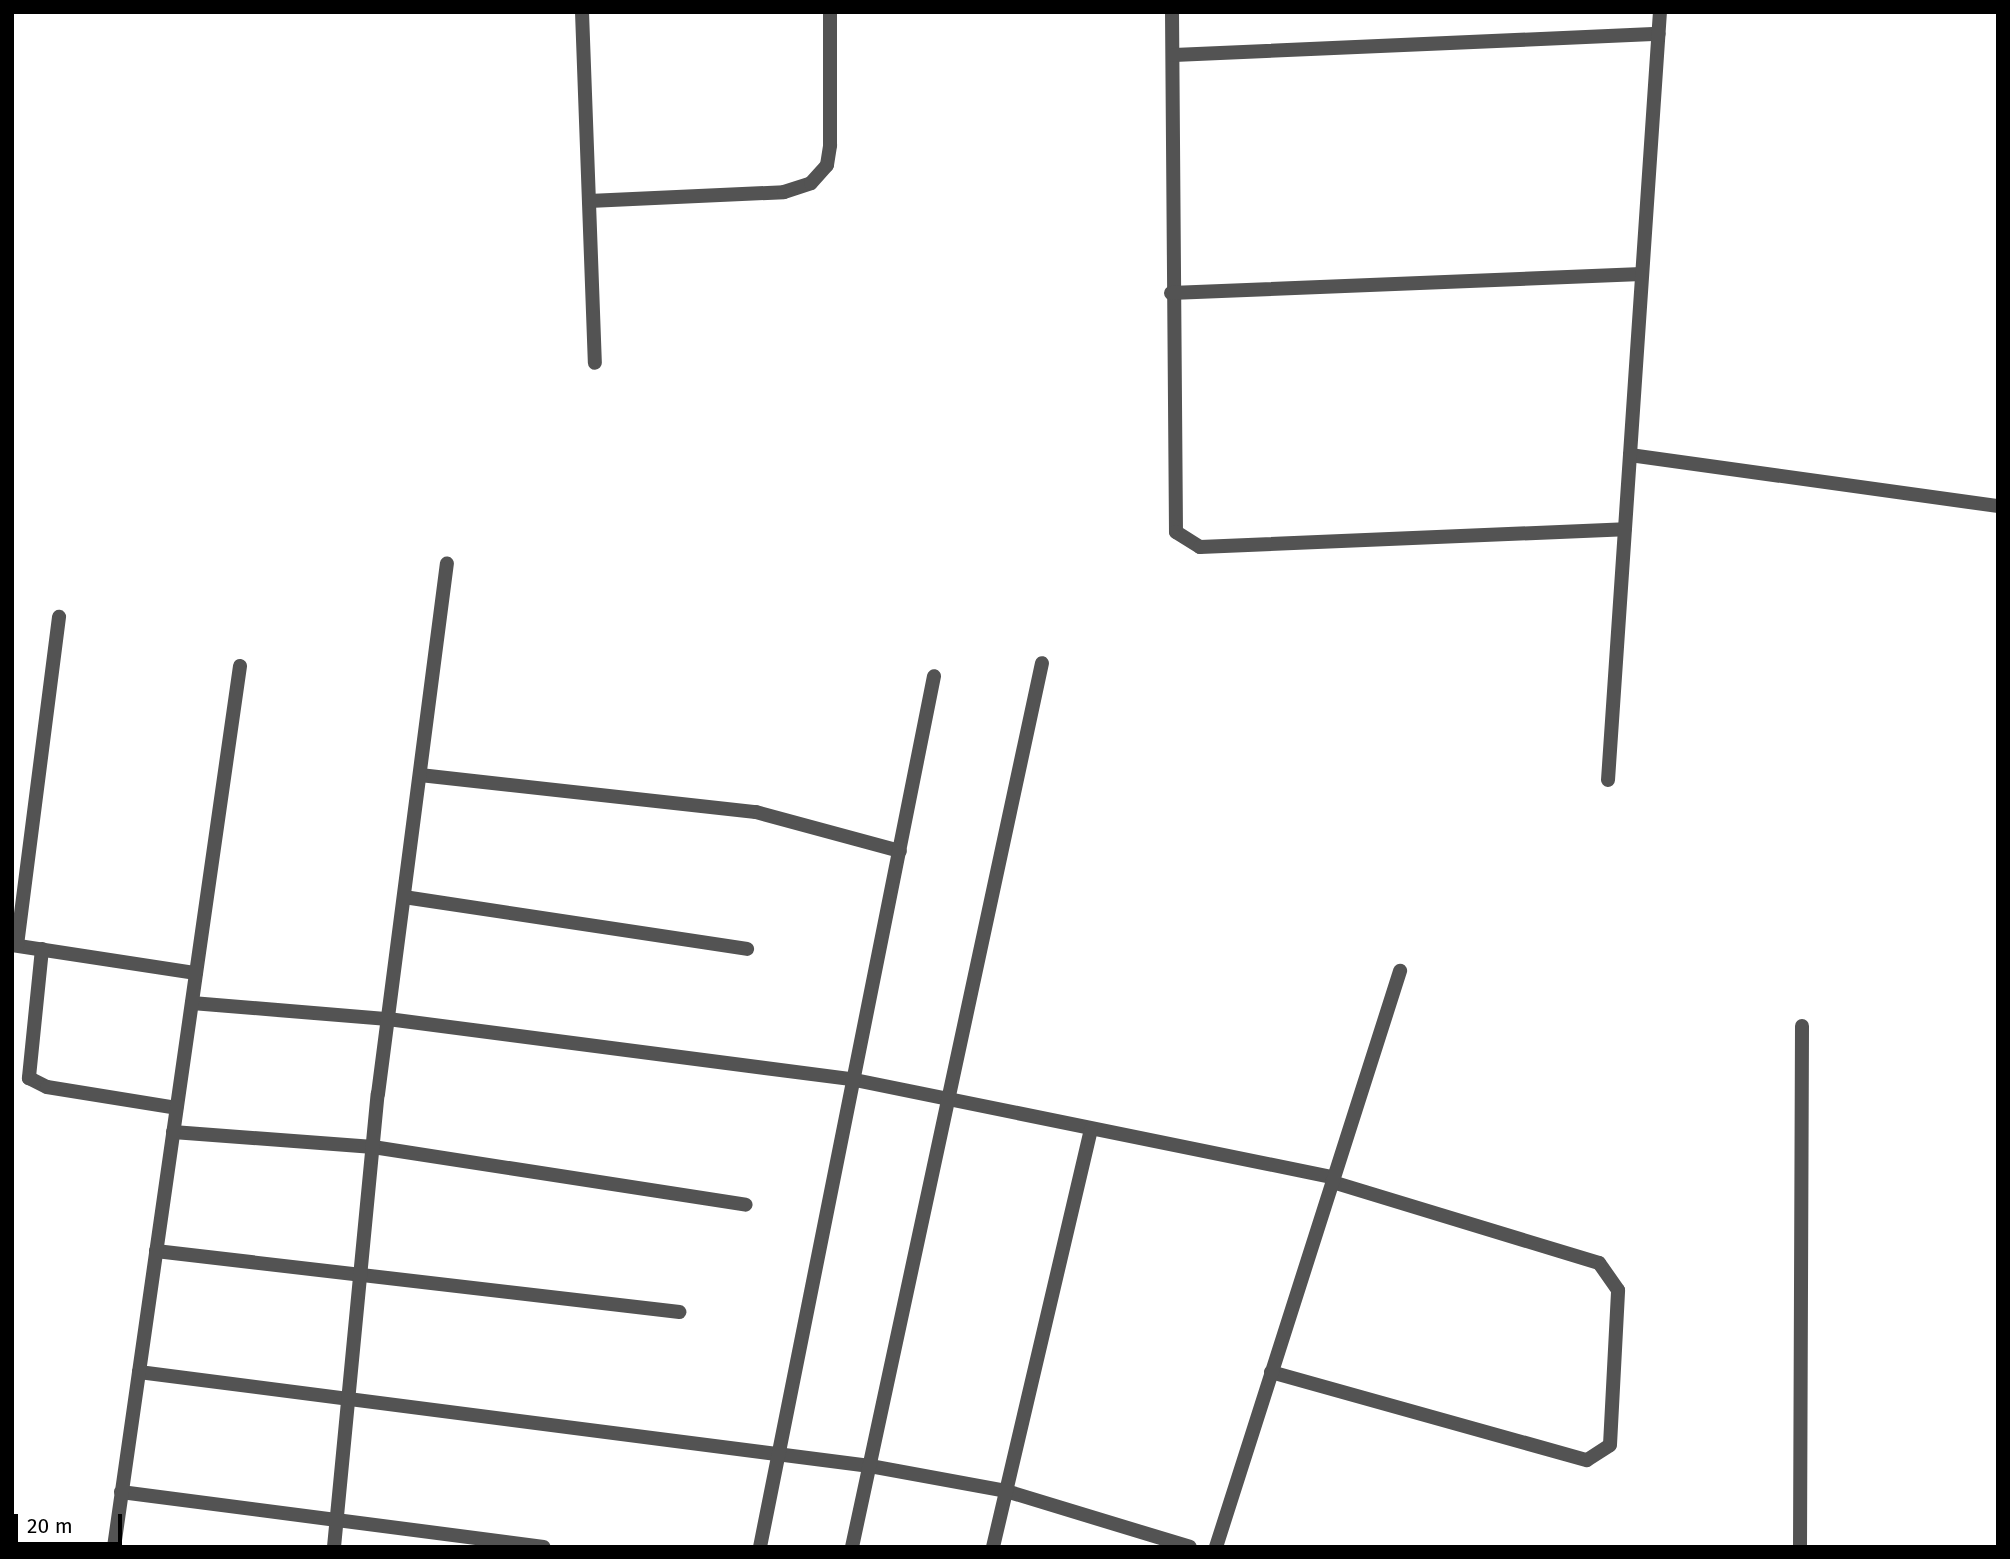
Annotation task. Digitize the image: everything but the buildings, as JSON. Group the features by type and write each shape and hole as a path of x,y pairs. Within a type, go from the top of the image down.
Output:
{"street":[{"path":"582,12 595,363"},
{"path":"589,201 784,192 811,183 827,165 830,145 830,12"},
{"path":"1172,12 1172,517 1186,543 1625,529"},
{"path":"1608,780 1660,12"},
{"path":"1174,55 1659,34"},
{"path":"1171,293 1642,274"},
{"path":"1630,455 1998,506"},
{"path":"334,1547 373,1147 447,563"},
{"path":"59,617 15,945 196,972"},
{"path":"852,1547 1042,663"},
{"path":"114,1547 240,666"},
{"path":"760,1547 934,676"},
{"path":"420,775 746,811 900,851"},
{"path":"404,897 747,948"},
{"path":"42,949 29,1078 47,1087 176,1108"},
{"path":"1216,1547 1400,971"},
{"path":"192,1003 388,1018 855,1080 1333,1180 1600,1263 1618,1290 1610,1445 1587,1460 1272,1372"},
{"path":"1800,1547 1802,1026"},
{"path":"993,1547 1091,1129"},
{"path":"173,1132 373,1147 746,1205"},
{"path":"156,1251 361,1272 679,1312"},
{"path":"139,1372 779,1457 870,1466 1006,1491 1190,1547"},
{"path":"121,1492 543,1547"}]}
